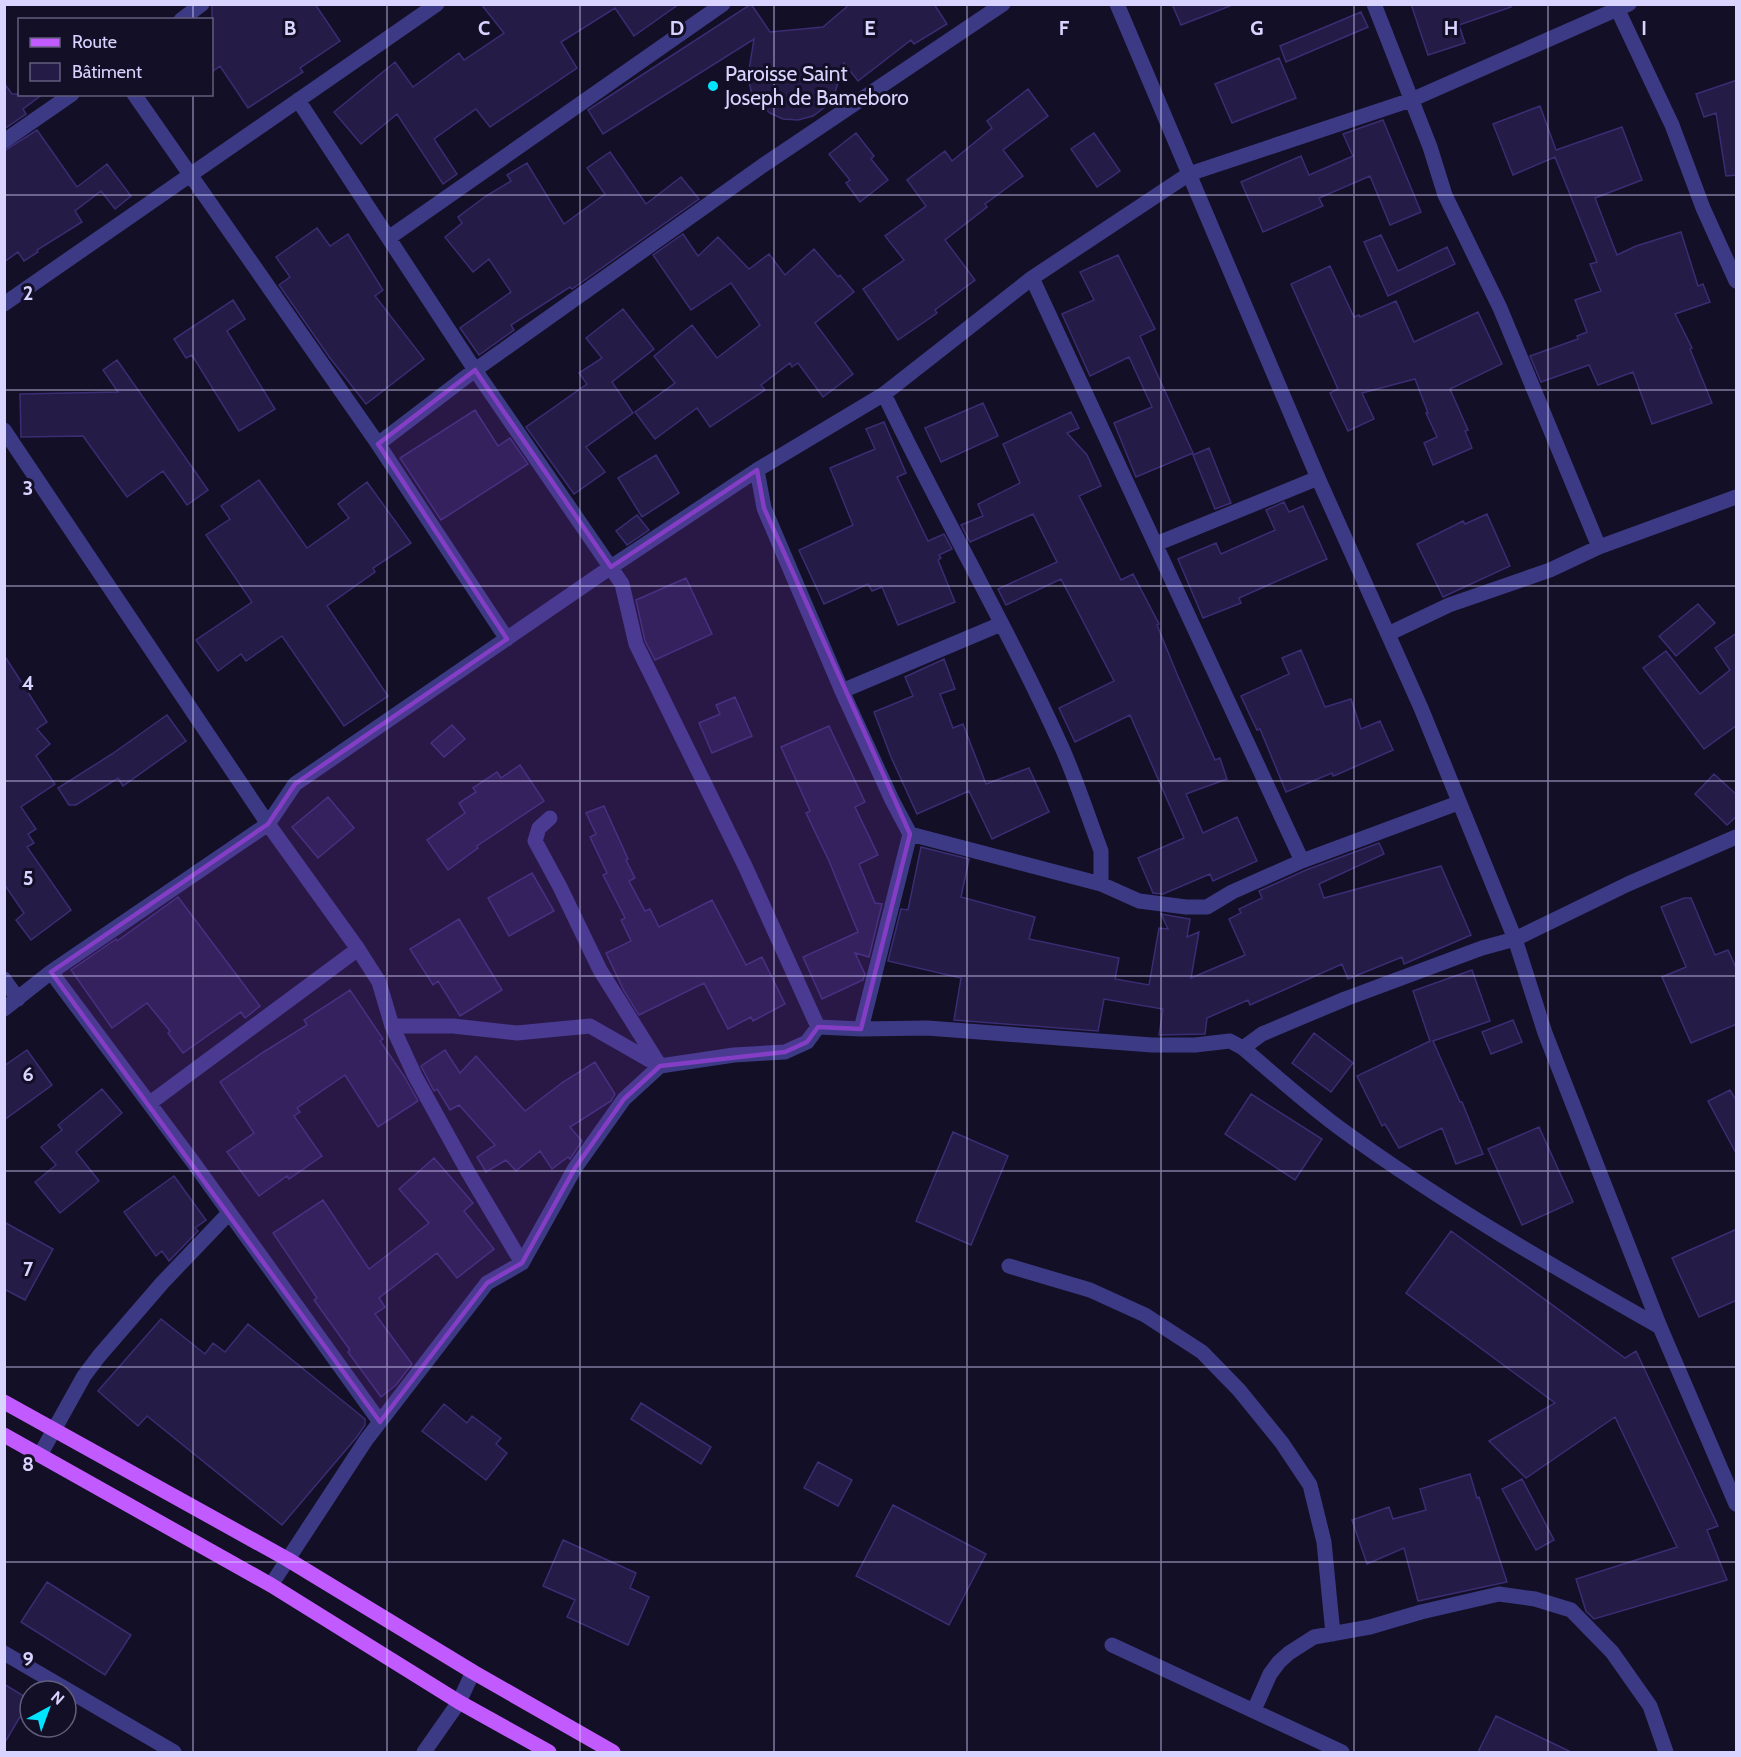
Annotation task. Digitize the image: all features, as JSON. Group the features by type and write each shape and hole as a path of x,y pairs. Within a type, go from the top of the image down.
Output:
{"main road":[{"path":"4,1402 287,1559 473,1672 613,1752"},
{"path":"4,1435 271,1585 459,1702 549,1752"}],"street":[{"path":"184,18 202,4"},
{"path":"4,304 437,4"},
{"path":"390,237 723,4"},
{"path":"378,444 475,370 762,166 1003,4"},
{"path":"1117,4 1318,478 1421,708 1515,939 1545,1033 1660,1327 1737,1504"},
{"path":"1374,4 1430,147 1445,195 1500,308 1599,547"},
{"path":"4,1009 51,972 268,824 295,784 611,567 757,470 884,394 1032,278 1189,174 1411,100 1620,6 1672,125 1703,208 1737,281"},
{"path":"4,141 69,96"},
{"path":"135,96 378,444 507,639"},
{"path":"298,100 390,237 475,370 622,584 636,644 745,866 818,1027"},
{"path":"1032,278 1302,861"},
{"path":"884,394 919,469 1001,624 1068,762 1101,851 1101,884"},
{"path":"4,430 268,824 379,982 392,1026 430,1104 522,1263"},
{"path":"757,470 764,508 842,691 910,834 861,1029"},
{"path":"1156,544 1318,478"},
{"path":"1388,634 1449,605 1550,570 1599,547 1737,497"},
{"path":"842,691 1001,624"},
{"path":"910,834 1101,884 1139,902 1207,907 1232,892 1302,861 1458,803"},
{"path":"549,818 539,828 535,841 600,970 660,1066"},
{"path":"1243,1048 1262,1034 1345,999 1482,948 1515,939 1628,884 1737,837"},
{"path":"150,1103 358,949"},
{"path":"51,972 150,1103 380,1422"},
{"path":"4,979 18,999"},
{"path":"392,1026 453,1026 517,1033 590,1026 660,1066"},
{"path":"818,1027 927,1028 1152,1045 1195,1045 1230,1041 1243,1048 1343,1130 1427,1189 1524,1250 1660,1327"},
{"path":"271,1585 339,1479 487,1282 522,1263 574,1168 624,1099 660,1066 734,1054 785,1052 807,1042 818,1027"},
{"path":"40,1455 84,1376 99,1356 163,1282 229,1213"},
{"path":"1009,1266 1090,1290 1145,1315 1202,1352 1239,1390 1282,1443 1310,1485 1324,1542 1332,1634"},
{"path":"1254,1710 1270,1674 1284,1658 1314,1637 1370,1627 1421,1612 1499,1594 1535,1599 1571,1610 1612,1652 1650,1706 1666,1752"},
{"path":"1112,1645 1342,1752"},
{"path":"4,1653 174,1752"},
{"path":"424,1752 459,1702 473,1672"}],"highlighted area":[{"path":"475,370 611,567 757,470 764,508 910,834 861,1029 818,1027 807,1042 785,1052 660,1066 624,1099 575,1168 522,1263 487,1283 380,1422 51,972 268,824 295,784 507,639 378,444"}],"building":[{"path":"212,4 315,4 340,41 300,68 303,72 248,108 220,66 213,71"},
{"path":"481,4 679,4 634,36 615,8 561,42 577,68 490,127 476,109 434,139 457,174 443,184 397,114 361,144 334,112 395,62 413,87 459,53 464,60 504,33"},
{"path":"751,4 770,32 823,27 850,4 934,4 947,24 914,44 911,40 858,81 844,63 834,96 813,116 798,120 783,119 770,113 758,103 751,91 748,76 754,39 603,134 588,110"},
{"path":"1172,4 1230,4 1230,6 1181,25"},
{"path":"1411,4 1511,4 1511,7 1459,25 1465,43 1428,55"},
{"path":"1361,12 1368,27 1286,62 1280,46"},
{"path":"1279,58 1296,98 1232,123 1215,84"},
{"path":"1737,80 1737,175 1726,176 1716,113 1704,117 1696,94"},
{"path":"4,83 12,94 40,96 23,109 26,114 4,129"},
{"path":"1028,89 1048,116 1003,150 1023,176 985,204 987,207 945,240 975,280 935,310 937,313 898,340 863,289 904,260 885,236 926,206 907,180 945,151 952,161 992,128 987,121"},
{"path":"1540,106 1556,150 1622,127 1642,180 1595,198 1617,255 1636,246 1681,232 1698,286 1703,284 1710,302 1675,314 1692,348 1690,349 1712,403 1652,424 1633,372 1598,385 1589,365 1541,382 1530,356 1578,339 1577,336 1587,332 1575,300 1601,291 1590,264 1597,262 1555,157 1513,175 1493,124"},
{"path":"1383,120 1421,212 1390,225 1370,176 1319,198 1323,206 1263,232 1241,182 1301,156 1309,175 1353,156 1343,134"},
{"path":"37,130 77,187 107,164 131,196 115,209 101,191 75,211 82,222 37,250 38,252 24,261 18,252 4,262 4,151"},
{"path":"856,133 874,156 871,159 888,180 860,202 846,183 850,180 829,154"},
{"path":"1094,133 1120,171 1097,187 1071,149"},
{"path":"610,152 646,204 681,177 699,199 572,289 570,287 511,325 514,330 479,355 460,328 511,292 489,259 473,272 445,237 462,223 458,217 511,181 507,175 527,163 564,224 605,194 587,168"},
{"path":"317,228 330,246 348,234 383,290 375,296 424,359 366,404 330,358 279,285 290,277 276,257"},
{"path":"683,234 698,256 718,237 749,269 769,254 785,275 814,249 854,292 815,323 853,374 823,397 798,363 792,367 790,363 761,385 765,390 710,427 697,408 655,439 635,412 675,383 654,356 692,325 717,358 760,325 731,283 691,310 653,255"},
{"path":"1381,235 1398,271 1447,247 1455,264 1388,296 1364,242"},
{"path":"1118,255 1155,329 1140,336 1193,453 1136,477 1114,423 1152,407 1129,357 1090,376 1062,314 1094,300 1080,272"},
{"path":"1330,266 1354,317 1359,315 1360,317 1396,301 1414,342 1478,312 1502,364 1450,389 1468,430 1465,431 1472,448 1433,465 1424,443 1437,437 1415,379 1362,393 1374,419 1348,431 1330,393 1338,389 1291,284"},
{"path":"233,300 245,319 227,331 275,409 239,431 192,355 186,358 174,339"},
{"path":"623,309 654,349 612,382 633,413 586,447 605,472 574,494 526,427 587,384 579,373 602,358 586,338"},
{"path":"117,360 208,490 187,505 163,471 127,497 83,436 21,437 20,394 118,392 103,370"},
{"path":"983,403 998,436 941,462 925,428"},
{"path":"475,410 498,446 510,438 528,464 441,520 400,458"},
{"path":"1071,412 1079,428 1067,433 1087,455 1101,486 1079,496 1121,580 1133,574 1159,624 1157,625 1177,674 1215,760 1220,758 1227,779 1186,794 1203,833 1237,817 1257,861 1213,881 1210,874 1163,894 1153,893 1138,858 1184,838 1130,715 1075,742 1059,708 1114,681 1061,579 1006,605 998,589 1057,562 1033,514 970,542 961,525 983,516 978,504 1020,483 1003,444"},
{"path":"884,422 906,473 897,477 928,541 944,534 952,549 939,555 941,558 938,560 955,602 898,625 882,587 872,591 868,584 824,604 799,550 853,525 830,468 875,449 866,429"},
{"path":"1209,448 1231,503 1215,509 1193,455"},
{"path":"656,455 679,493 642,517 618,478"},
{"path":"259,480 307,548 349,518 338,504 367,482 411,543 373,568 375,572 327,606 388,696 344,726 282,636 246,661 241,654 218,671 196,640 252,602 206,535 230,519 221,506"},
{"path":"1284,502 1289,512 1303,506 1327,559 1239,598 1241,603 1203,618 1178,559 1216,543 1221,554 1275,530 1266,510"},
{"path":"1487,514 1510,566 1443,597 1417,544 1463,521 1465,524"},
{"path":"637,515 649,530 627,545 616,531"},
{"path":"686,578 712,634 655,660 645,641 636,600"},
{"path":"1698,604 1715,623 1676,656 1659,636"},
{"path":"1737,633 1737,725 1704,749 1643,668 1666,651 1700,694 1730,670 1715,648"},
{"path":"1301,650 1325,707 1351,699 1361,729 1380,721 1393,750 1336,775 1333,776 1332,773 1286,792 1260,729 1257,730 1241,696 1289,674 1282,658"},
{"path":"4,655 47,722 37,729 50,744 36,756 55,784 21,807 36,829 28,834 34,843 27,847 71,910 31,940 16,920 24,913 4,884"},
{"path":"944,659 955,689 940,694 953,728 963,724 986,784 1029,768 1049,812 992,839 969,791 917,814 891,757 874,712 913,696 905,677"},
{"path":"735,697 752,736 712,753 699,723 720,714 716,705"},
{"path":"167,715 186,741 123,786 118,778 76,805 69,805 58,788"},
{"path":"452,725 465,739 444,757 431,743"},
{"path":"829,726 865,802 855,807 878,855 859,864 875,903 882,904 869,957 855,953 865,974 863,980 822,999 803,957 858,932 829,861 806,813 810,811 781,747"},
{"path":"520,765 544,801 477,846 478,848 448,870 427,840 465,813 459,803 476,792 473,788 497,772 501,778"},
{"path":"1714,774 1737,795 1737,816 1727,825 1695,794"},
{"path":"328,797 354,828 318,858 292,827"},
{"path":"604,806 635,878 629,881 645,911 650,909 659,927 712,900 746,965 762,957 785,1004 753,1021 751,1017 728,1029 704,983 639,1015 624,991 606,953 631,941 621,920 625,918 603,875 607,873 590,837 596,834 586,813"},
{"path":"1379,843 1384,854 1319,884 1324,898 1441,866 1471,935 1404,964 1402,957 1348,979 1342,964 1250,1005 1248,1000 1207,1018 1205,1034 1159,1035 1163,1009 1104,999 1098,1031 954,1020 961,978 888,961 901,909 908,910 921,847 969,859 961,897 1035,917 1029,939 1119,958 1115,979 1149,985 1159,928 1168,929 1161,914 1190,919 1187,937 1199,932 1191,978 1245,955 1229,919 1241,913 1239,909 1262,898 1259,891 1306,870"},
{"path":"532,873 554,911 509,936 488,898"},
{"path":"178,897 260,1006 245,1018 241,1012 183,1053 168,1033 170,1031 147,1003 112,1028 71,970 116,939 117,941"},
{"path":"1684,898 1691,898 1715,955 1728,950 1737,970 1737,1024 1691,1043 1662,977 1686,967 1661,907"},
{"path":"459,919 502,990 460,1016 438,981 433,985 410,949"},
{"path":"1472,970 1490,1021 1433,1041 1460,1102 1462,1102 1483,1154 1456,1164 1442,1128 1399,1148 1385,1124 1382,1126 1357,1076 1430,1041 1413,991"},
{"path":"350,990 383,1039 380,1041 418,1101 378,1127 345,1075 297,1108 300,1112 294,1116 322,1156 289,1179 287,1176 259,1196 227,1152 254,1133 220,1082 307,1025 304,1020"},
{"path":"1513,1020 1522,1042 1491,1054 1482,1032"},
{"path":"1314,1033 1353,1063 1331,1092 1292,1063"},
{"path":"27,1050 52,1085 4,1120 4,1066"},
{"path":"445,1050 460,1073 476,1056 525,1111 563,1082 595,1062 615,1094 611,1101 570,1127 582,1141 570,1159 568,1157 552,1169 540,1151 516,1171 506,1160 486,1172 477,1157 495,1145 459,1105 450,1110 437,1089 434,1091 421,1066"},
{"path":"102,1089 122,1113 76,1152 99,1181 60,1213 35,1182 56,1165 41,1147 62,1130 58,1125"},
{"path":"1730,1090 1737,1102 1737,1155 1708,1101"},
{"path":"1251,1094 1322,1139 1295,1180 1225,1134"},
{"path":"1539,1127 1573,1202 1522,1225 1488,1149"},
{"path":"953,1132 1008,1156 971,1245 916,1221"},
{"path":"434,1158 473,1203 464,1211 494,1249 457,1278 437,1253 379,1298 385,1307 375,1314 412,1364 396,1385 381,1397 348,1352 350,1350 314,1300 317,1298 273,1233 323,1200 369,1269 429,1223 399,1189"},
{"path":"174,1176 206,1220 195,1228 198,1231 169,1261 162,1251 156,1256 124,1212"},
{"path":"4,1222 53,1249 25,1300 4,1289"},
{"path":"1737,1229 1737,1300 1699,1317 1672,1258"},
{"path":"1451,1231 1625,1358 1636,1351 1718,1526 1707,1530 1727,1580 1594,1619 1586,1611 1576,1579 1677,1547 1615,1417 1526,1478 1489,1441 1555,1403 1406,1293"},
{"path":"161,1319 205,1354 213,1343 225,1352 248,1324 365,1419 365,1425 356,1438 282,1525 147,1416 138,1426 98,1391"},
{"path":"641,1403 711,1447 701,1464 631,1419"},
{"path":"444,1404 467,1423 472,1416 501,1438 496,1444 507,1453 486,1480 422,1431"},
{"path":"818,1462 852,1480 838,1506 804,1488"},
{"path":"1470,1474 1507,1582 1418,1601 1404,1548 1367,1564 1352,1520 1389,1507 1393,1519 1426,1510 1420,1489"},
{"path":"1522,1479 1554,1540 1536,1550 1502,1489"},
{"path":"893,1505 986,1554 949,1625 856,1576"},
{"path":"563,1540 636,1573 630,1588 649,1597 628,1645 567,1617 575,1600 543,1586"},
{"path":"47,1582 131,1635 105,1675 21,1622"},
{"path":"4,1684 18,1693 18,1720 4,1744"},
{"path":"1496,1716 1571,1752 1478,1752"}],"place":[{"name":"Paroisse Saint Joseph de Bameboro","path":"713,86"}]}
